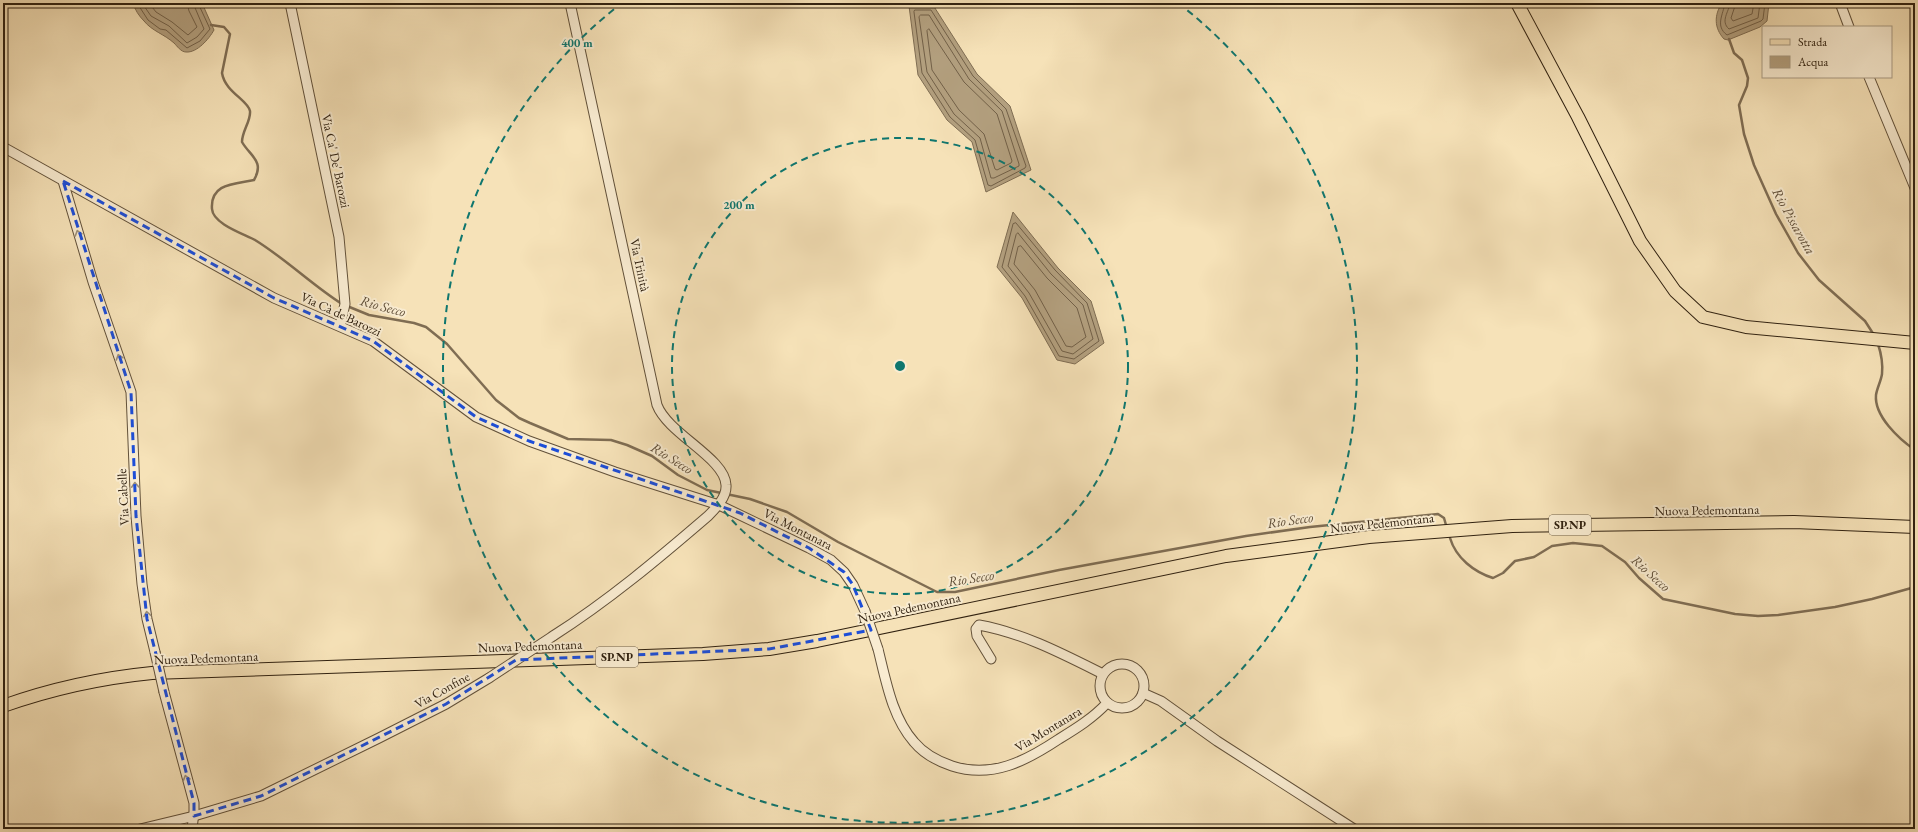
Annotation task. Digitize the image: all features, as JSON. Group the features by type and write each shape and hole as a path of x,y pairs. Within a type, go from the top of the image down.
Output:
{"main road":[{"path":"1517,3 1578,117 1640,241 1675,291 1703,316 1746,327 1915,343"},
{"name":"Nuova Pedemontana","path":"3,706 77,685 130,675 152,673 703,654 769,649 816,641 1226,556 1369,538 1512,526 1794,522 1915,527"}],"street":[{"name":"Via Ca' De' Barozzi","path":"290,3 339,237 345,307 340,326"},
{"name":"Via Trinità","path":"570,3 657,405 660,413 667,422 716,465 723,474 726,485 720,504"},
{"path":"1840,3 1849,26"},
{"path":"1869,78 1915,188"},
{"name":"Via Cà de Barozzi","path":"3,147 274,298 373,341 476,417 529,441 608,469 720,504"},
{"name":"Via Cabelle","path":"63,180 93,282 131,392 136,516 142,584 147,618 164,692 194,803 192,829"},
{"name":"Via Montanara","path":"720,504 787,536 831,560 844,572 853,585 865,611 897,715 914,742 930,756 962,769 988,771 1022,761 1084,724 1107,703"},
{"name":"Via Confine","path":"140,829 194,816 261,796 426,714 489,678 588,614 620,590 708,516 720,504"},
{"path":"991,659 977,636 976,629 978,626 1016,634 1048,646 1103,674"},
{"path":"1128,664 1140,672 1144,686 1143,693 1139,699 1128,707 1120,708 1107,703 1102,697 1100,689 1100,681 1103,674 1114,665 1128,664"},
{"path":"1143,693 1161,701 1217,741 1354,829"}],"highlighted area":[{"path":"63,181 274,298 373,341 476,417 529,441 740,513 809,548 844,572 853,585 871,630 769,649 516,660 446,704 261,796 194,816 194,803 147,619 136,516 131,392"}],"water":[{"path":"133,3 202,3 214,30 206,41 198,48 190,52 184,52 147,24 137,13"},
{"path":"1722,3 1769,3 1767,21 1760,27 1728,40 1724,39 1718,30 1716,21 1719,8"},
{"path":"933,5 977,74 1010,106 1031,170 986,192 972,142 947,120 918,75 909,6"},
{"path":"1013,212 1058,268 1091,301 1104,343 1075,364 1057,360 1022,298 997,267"}],"waterway":[{"name":"Rio Secco","path":"211,25 224,27 230,34 222,73 227,85 245,103 250,111 242,142 255,159 258,168 254,180 232,184 219,189 212,200 212,209 214,214 223,224 266,247 342,304"},
{"name":"Rio Pissarotta","path":"1729,39 1734,53 1742,60 1748,78 1747,86 1739,105 1744,134 1754,165 1776,214 1798,253 1819,280 1865,321 1874,335"},
{"name":"Rio Secco","path":"347,306 369,315 414,323 426,327 447,344 496,400 519,418 568,439 611,440 627,445 652,456 678,475 707,490 750,499 787,512 838,542 937,592 955,592 1059,570 1246,536 1310,527 1438,514 1444,518 1446,525"},
{"name":"Rio Pissarotta","path":"1878,344 1881,355 1882,374 1877,390 1876,403 1883,419 1902,440 1915,450"},
{"name":"Rio Secco","path":"1450,538 1461,558 1479,572 1493,578 1503,573 1515,561 1534,557 1552,546 1573,543 1602,546 1625,562 1639,578 1663,599 1735,614 1758,616 1778,615 1835,607 1872,599 1915,587"}]}
